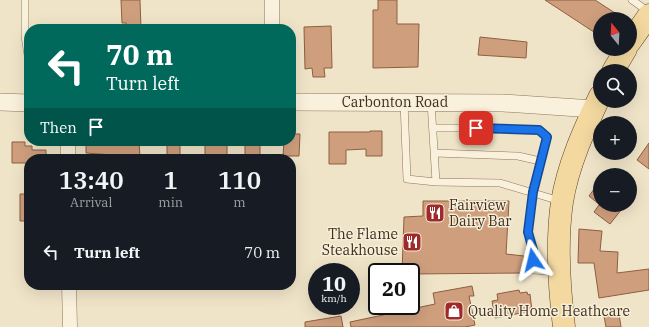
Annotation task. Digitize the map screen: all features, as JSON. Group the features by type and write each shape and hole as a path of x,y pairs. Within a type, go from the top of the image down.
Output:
{"main road":[{"path":"637,32 649,15"},
{"path":"563,327 560,272 560,227 562,202 573,159 594,108"}],"street":[{"path":"272,0 272,24"},
{"path":"0,102 24,103"},
{"name":"Carbonton Road","path":"296,102 593,102"},
{"path":"69,290 70,327"}],"lane":[{"path":"25,0 25,24"},
{"path":"632,0 649,12"},
{"path":"404,102 407,179 436,182 500,182 562,202"},
{"path":"431,102 436,182"},
{"path":"433,128 539,130 547,137 533,192 528,232 533,250 534,270 560,272"},
{"path":"435,153 518,156 540,161"}],"building":[{"path":"121,0 140,0 141,24 122,23"},
{"path":"378,0 397,0 397,24 419,24 418,67 373,68 373,10 378,10"},
{"path":"545,0 595,0 613,12 593,12 593,31"},
{"path":"331,26 332,68 324,68 325,77 313,77 312,68 305,69 304,27"},
{"path":"480,37 527,42 526,58 478,55"},
{"path":"382,131 382,156 366,156 366,149 346,150 346,164 329,164 329,132"},
{"path":"296,134 300,134 299,156 296,156 296,154 283,154 284,146 296,146"},
{"path":"12,142 24,142 24,146 32,146 32,150 46,150 46,154 24,154 24,163 12,163"},
{"path":"649,143 649,169 637,160"},
{"path":"86,146 139,146 140,154 100,154 86,153"},
{"path":"167,146 180,146 180,154 167,154"},
{"path":"205,146 227,146 227,154 205,154"},
{"path":"245,146 260,146 260,154 245,154"},
{"path":"593,191 593,199 589,196"},
{"path":"20,194 24,194 24,221 20,221"},
{"path":"423,201 509,201 506,254 524,256 523,273 420,274 420,263 402,263 404,217 423,216"},
{"path":"594,212 619,212 610,224"},
{"path":"579,229 602,231 600,251 618,252 617,273 649,269 649,290 599,298 594,263 578,263"},
{"path":"472,286 474,296 469,296 475,325 465,327 351,327 350,322 383,315 420,315 420,307 435,304 433,293"},
{"path":"519,290 520,293 527,292 528,295 530,294 532,311 495,318 492,301 498,300 497,294"},
{"path":"619,314 621,327 606,327 604,316"},
{"path":"341,316 343,327 305,327 305,322"}],"place":[{"name":"Fairview Dairy Bar","path":"435,213"},
{"name":"The Flame Steakhouse","path":"412,242"},
{"name":"Quality Home Heathcare","path":"454,311"}],"route":[{"path":"476,128 539,130 547,137 533,192 528,232 533,250 533,260"}]}
